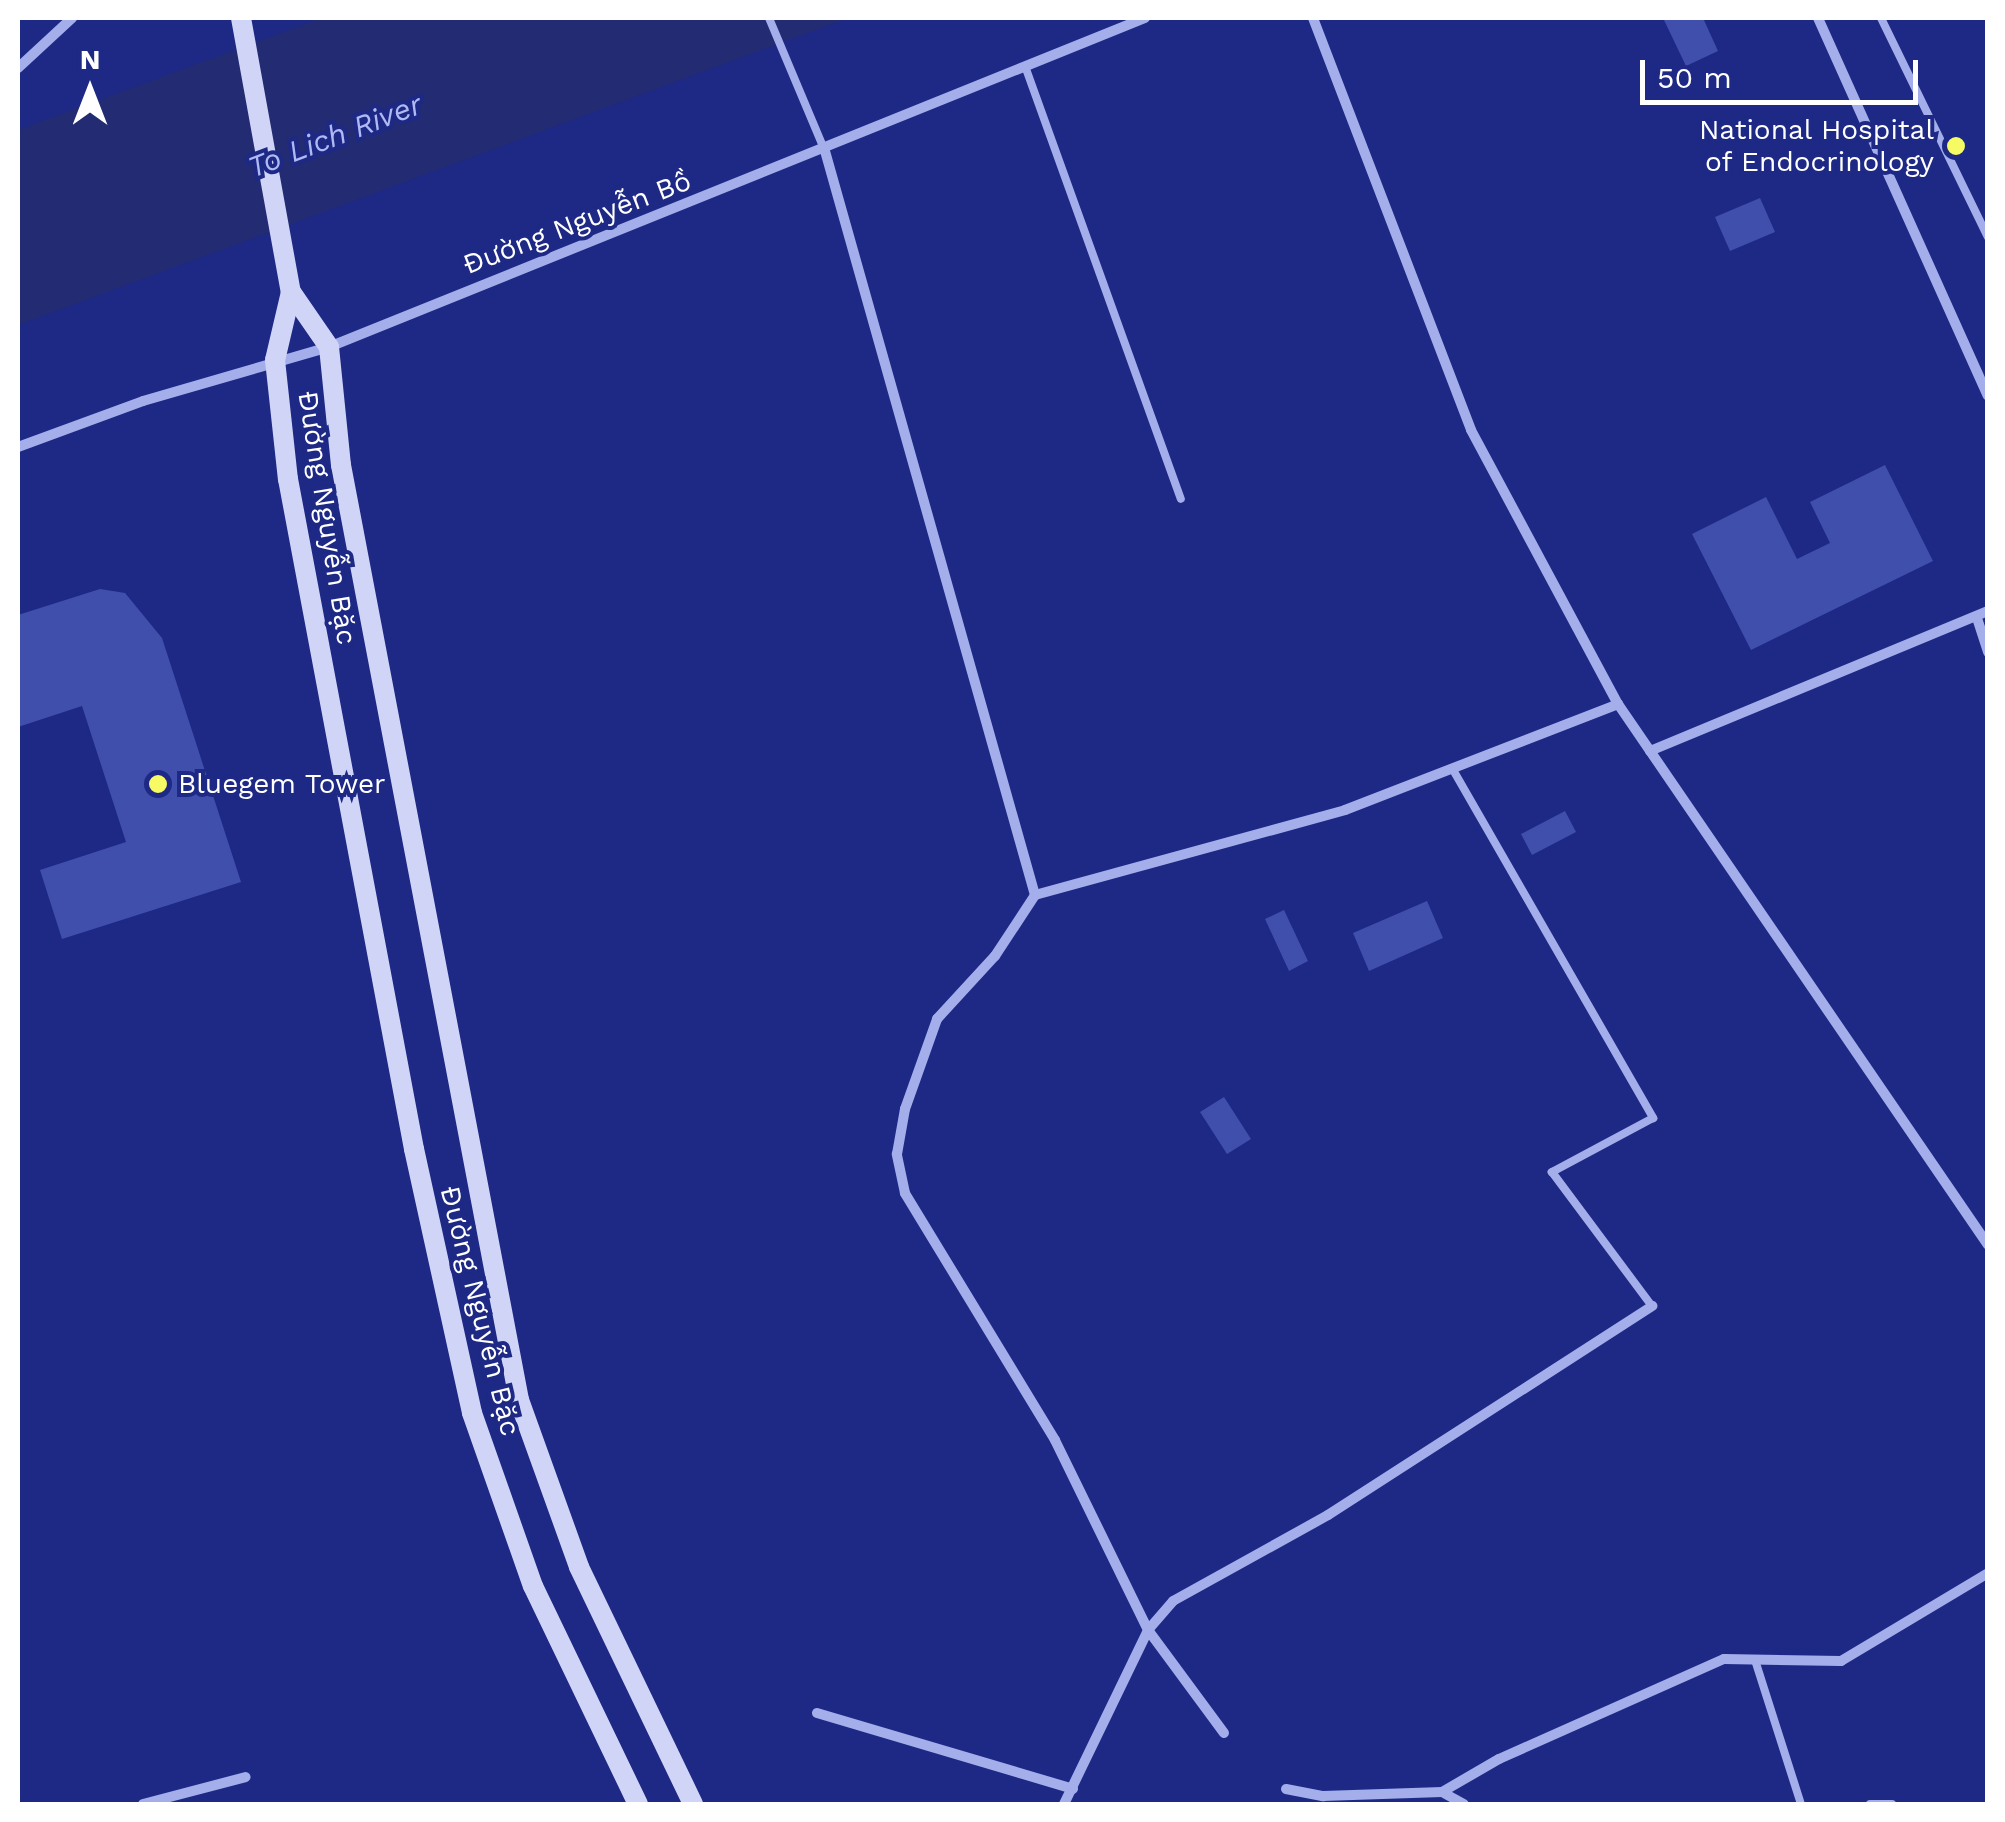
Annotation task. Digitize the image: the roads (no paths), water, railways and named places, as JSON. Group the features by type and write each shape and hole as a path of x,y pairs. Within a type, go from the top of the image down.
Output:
{"main road":[{"path":"242,24 290,292"},
{"name":"Đường Nguyễn Bặc","path":"290,292 329,348 340,465 519,1400 579,1568 693,1804"},
{"name":"Đường Nguyễn Bặc","path":"290,292 275,360 291,498 414,1149 472,1412 533,1586 638,1804"}],"street":[{"path":"18,68 72,18"},
{"name":"Đường Nguyễn Bồ","path":"18,447 275,360 329,348 825,151 1145,18"},
{"path":"1313,18 1471,430 1618,704 1988,1245"},
{"path":"1818,18 1988,396"},
{"path":"825,151 1035,895"},
{"path":"1650,752 1988,611"},
{"path":"1976,618 1988,652"},
{"path":"1224,1733 1148,1630 1055,1440 928,1239 905,1194 897,1154 905,1109 938,1019 995,956 1035,895 1344,810 1618,704"},
{"path":"1064,1804 1148,1630 1173,1601 1328,1516 1652,1306"},
{"path":"1286,1789 1323,1796 1442,1792 1499,1759 1724,1659 1842,1661 1988,1573"},
{"path":"817,1713 1072,1789"},
{"path":"144,1804 246,1778"},
{"path":"1442,1792 1464,1804"}],"lane":[{"path":"768,18 825,151"},
{"path":"1882,18 1988,236"},
{"path":"1026,66 1181,499"},
{"path":"1452,768 1653,1118 1552,1172 1652,1306"},
{"path":"1754,1660 1801,1804"},
{"path":"1870,1804 1892,1804"}],"water":[{"name":"To Lich River","path":"322,18 848,18 18,325 18,130"}],"place":[{"name":"National Hospital of Endocrinology","path":"1956,146"},
{"name":"Bluegem Tower","path":"158,784"}]}
